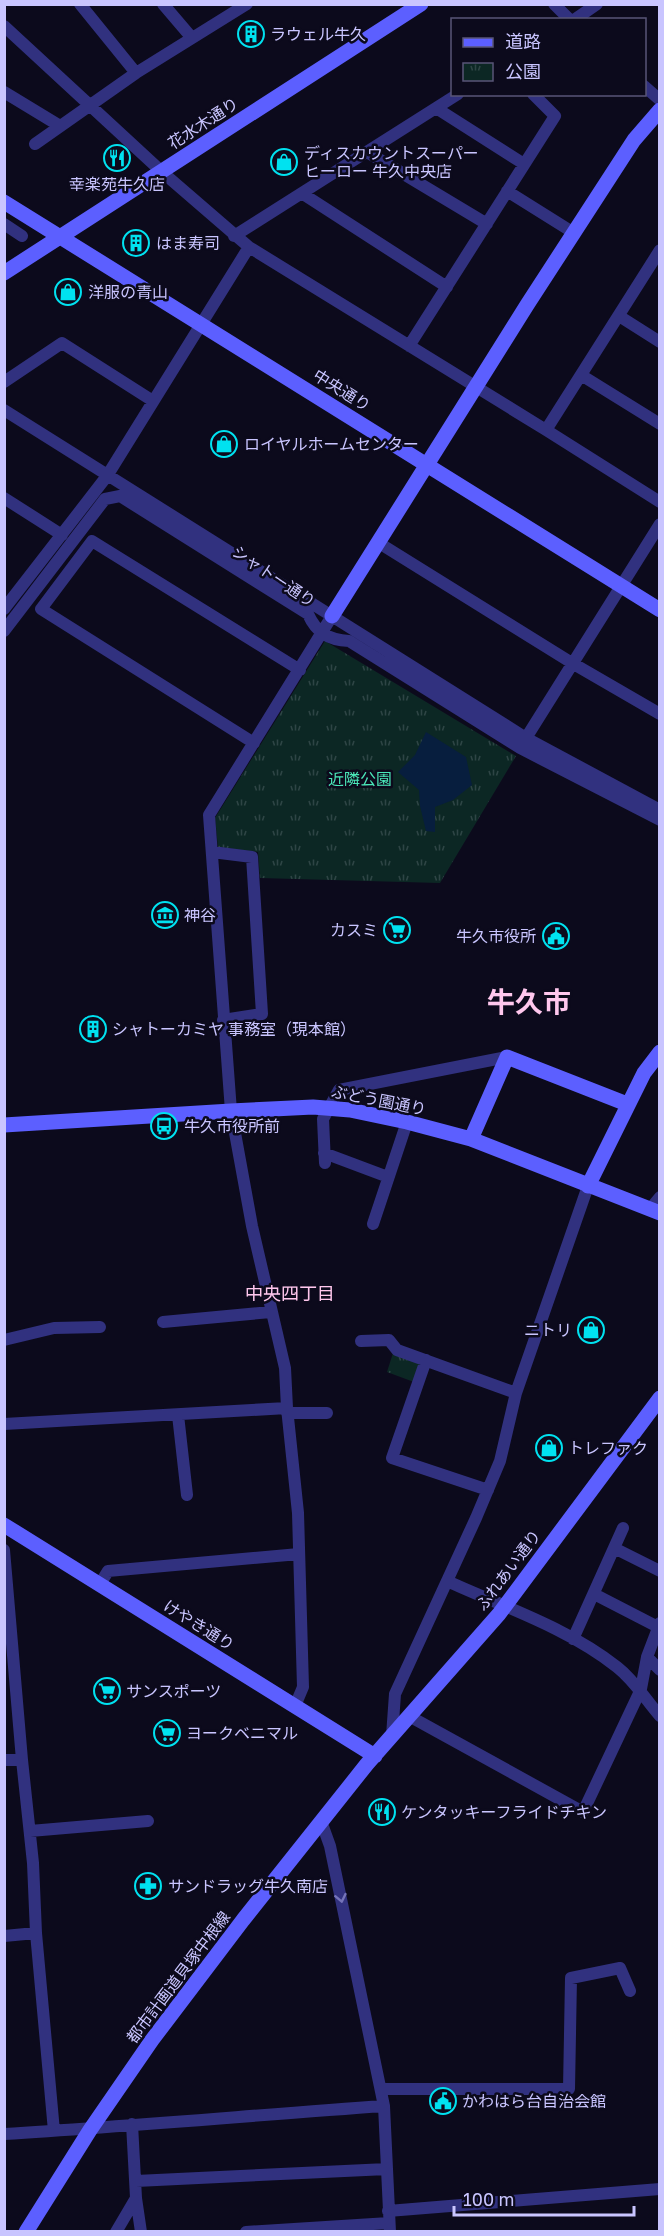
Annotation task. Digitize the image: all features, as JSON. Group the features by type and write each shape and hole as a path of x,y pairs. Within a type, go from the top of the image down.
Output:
{"street":[{"path":"80,4 136,73"},
{"path":"163,4 192,39"},
{"path":"35,144 136,73 247,4"},
{"name":"花水木通り","path":"4,273 421,4"},
{"path":"554,4 570,18"},
{"path":"575,18 597,4"},
{"path":"4,26 161,171 249,247 660,502"},
{"path":"646,88 660,100"},
{"path":"4,92 60,126"},
{"path":"234,236 455,96"},
{"path":"409,346 555,116 535,96"},
{"path":"436,108 524,164"},
{"path":"295,1706 303,1687 298,1513 285,1368 271,1312 231,1111 209,815 574,233 634,140 660,110"},
{"path":"367,152 487,224"},
{"path":"507,191 574,233"},
{"path":"303,194 447,287"},
{"name":"中央通り","path":"4,202 202,323 660,610"},
{"path":"4,224 22,236"},
{"path":"4,609 9,593 62,535 107,476 249,247"},
{"path":"546,430 657,258"},
{"path":"619,316 660,342"},
{"path":"4,382 62,344 153,401"},
{"path":"581,375 660,424"},
{"path":"4,410 526,738 660,810"},
{"name":"シャトー通り","path":"4,631 105,498 120,496 308,614 313,626 322,634"},
{"path":"4,498 62,535"},
{"path":"526,738 660,524"},
{"path":"254,744 41,609 92,541 300,670"},
{"path":"379,543 572,663 660,714"},
{"path":"322,634 337,641 348,642 520,748 660,820"},
{"path":"212,852 252,857 262,1014 223,1020"},
{"path":"392,1736 395,1694 500,1461 516,1393 588,1186 627,1104 644,1073 660,1052"},
{"path":"388,1177 325,1158 323,1119 336,1093 342,1088 507,1057 627,1104"},
{"path":"471,1139 507,1057"},
{"name":"ぶどう園通り","path":"4,1125 231,1111 328,1108 407,1122 471,1139 588,1186 656,1206"},
{"path":"374,1224 407,1122"},
{"path":"163,1322 271,1312"},
{"path":"4,1340 54,1328 100,1327"},
{"path":"361,1341 390,1340 397,1350 516,1393"},
{"path":"426,1360 392,1458 488,1490"},
{"name":"ふれあい通り","path":"375,1756 504,1607 660,1398"},
{"path":"4,1424 287,1410 327,1413"},
{"path":"178,1415 187,1495"},
{"name":"けやき通り","path":"4,1525 375,1756"},
{"path":"573,1639 623,1528"},
{"path":"614,1548 660,1571"},
{"path":"4,1550 33,1863 36,1933 54,2131"},
{"path":"100,1584 108,1571 299,1554"},
{"path":"447,1581 573,1639 617,1667 641,1689 646,1700 660,1716"},
{"path":"409,1716 583,1812 641,1689 647,1658 659,1625 594,1594"},
{"path":"647,1658 660,1670"},
{"name":"都市計画道貝塚中根線","path":"26,2232 90,2130 159,2030 321,1821 375,1756"},
{"path":"4,1760 22,1760"},
{"path":"30,1831 148,1821"},
{"path":"321,1821 330,1846 384,2106 389,2222"},
{"path":"4,1936 36,1933"},
{"path":"381,2090 569,2089 571,1977 620,1968 630,1991"},
{"path":"4,2134 90,2130 132,2124 384,2106"},
{"path":"132,2124 136,2198 141,2232"},
{"path":"136,2181 387,2169"},
{"path":"246,2232 389,2222 660,2189"},
{"path":"116,2232 136,2198"}],"green space":[{"name":"近隣公園","path":"325,641 516,756 440,883 260,878 258,852 218,847 215,818"},
{"path":"393,1353 420,1363 414,1382 387,1372"}],"water":[{"path":"426,732 466,757 472,785 453,800 435,807 435,832 426,831 419,790 398,772 415,755"}],"place":[{"name":"ラウェル牛久","path":"251,34"},
{"name":"幸楽苑牛久店","path":"117,158"},
{"name":"ディスカウントスーパー ヒーロー 牛久中央店","path":"284,162"},
{"name":"はま寿司","path":"136,243"},
{"name":"洋服の青山","path":"68,292"},
{"name":"ロイヤルホームセンター","path":"224,444"},
{"name":"神谷","path":"165,915"},
{"name":"カスミ","path":"397,930"},
{"name":"牛久市役所","path":"556,936"},
{"name":"シャトーカミヤ 事務室（現本館）","path":"93,1029"},
{"name":"牛久市役所前","path":"164,1126"},
{"name":"ニトリ","path":"591,1330"},
{"name":"トレファク","path":"549,1448"},
{"name":"サンスポーツ","path":"107,1691"},
{"name":"ヨークベニマル","path":"167,1733"},
{"name":"ケンタッキーフライドチキン","path":"382,1812"},
{"name":"サンドラッグ牛久南店","path":"148,1886"},
{"name":"かわはら台自治会館","path":"443,2101"}],"district":[{"name":"牛久市","path":"529,1001"},
{"name":"中央四丁目","path":"290,1293"}]}
